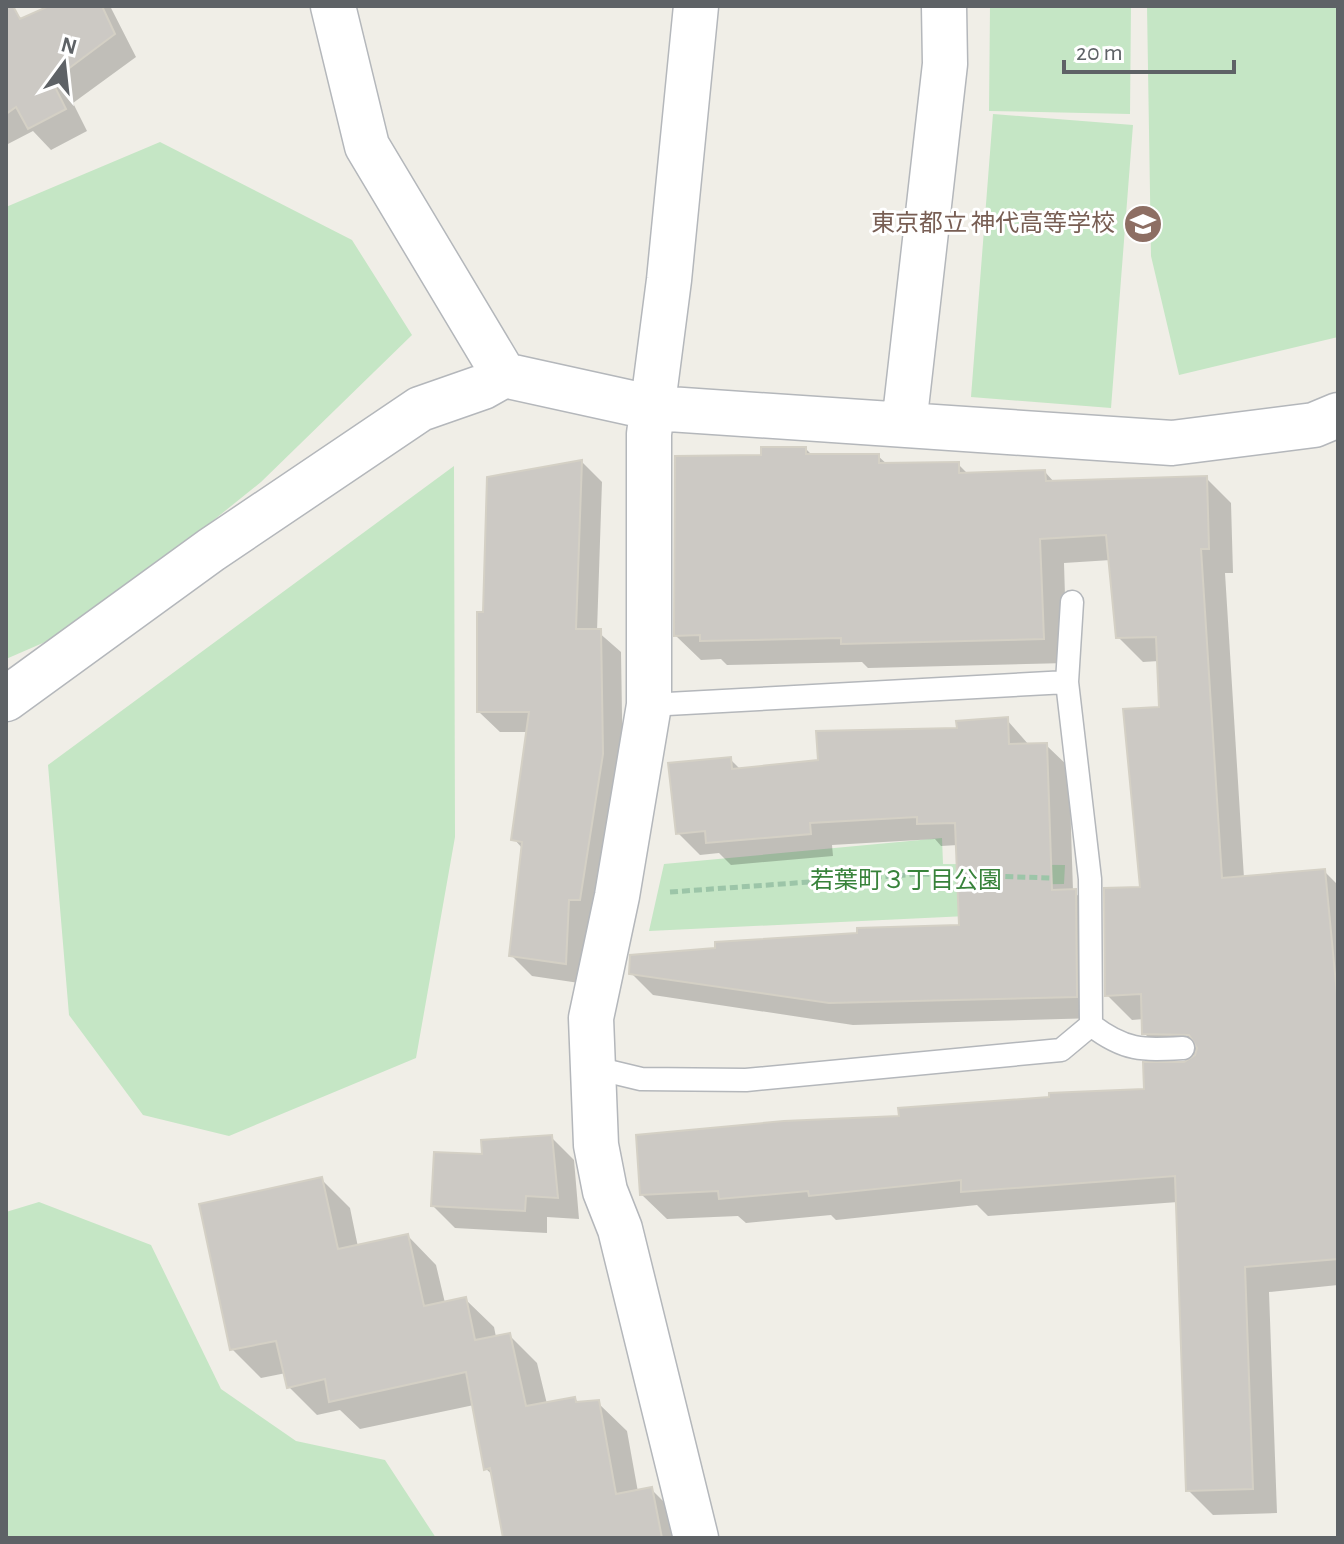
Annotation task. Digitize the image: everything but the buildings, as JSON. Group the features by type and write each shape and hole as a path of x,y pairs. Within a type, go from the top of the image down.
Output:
{"street":[{"path":"333,6 367,146 504,375"},
{"path":"696,6 649,434 649,705 617,896 591,1018 596,1145 605,1191 620,1229 696,1538"},
{"path":"904,425 945,64 944,6"},
{"path":"6,699 211,550 420,409 483,387 504,375 654,408 1172,443 1314,425 1338,415"}],"lane":[{"path":"1072,602 1067,682 1090,879 1091,1025"},
{"path":"649,705 1067,682"},
{"path":"1091,1025 1115,1044 1141,1050 1183,1048"},
{"path":"591,1067 641,1079 746,1080 794,1076 1061,1050 1091,1025"}],"path":[{"path":"617,896 921,874 1090,879"}],"green space":[{"path":"990,6 1131,6 1130,114 989,111"},
{"path":"1147,6 1338,6 1338,337 1179,375 1151,256"},
{"path":"993,114 1133,125 1111,408 971,397"},
{"path":"160,142 352,240 412,335 261,482 82,626 6,659 6,207"},
{"path":"454,466 455,837 416,1058 229,1136 143,1115 69,1015 48,765"},
{"name":"若葉町３丁目公園","path":"942,838 943,864 1065,865 1064,884 988,885 988,915 649,931 664,864"},
{"path":"39,1202 151,1245 221,1389 296,1441 385,1460 436,1538 6,1538 6,1212"}],"place":[{"name":"東京都立 神代高等学校","path":"1143,224"}]}
